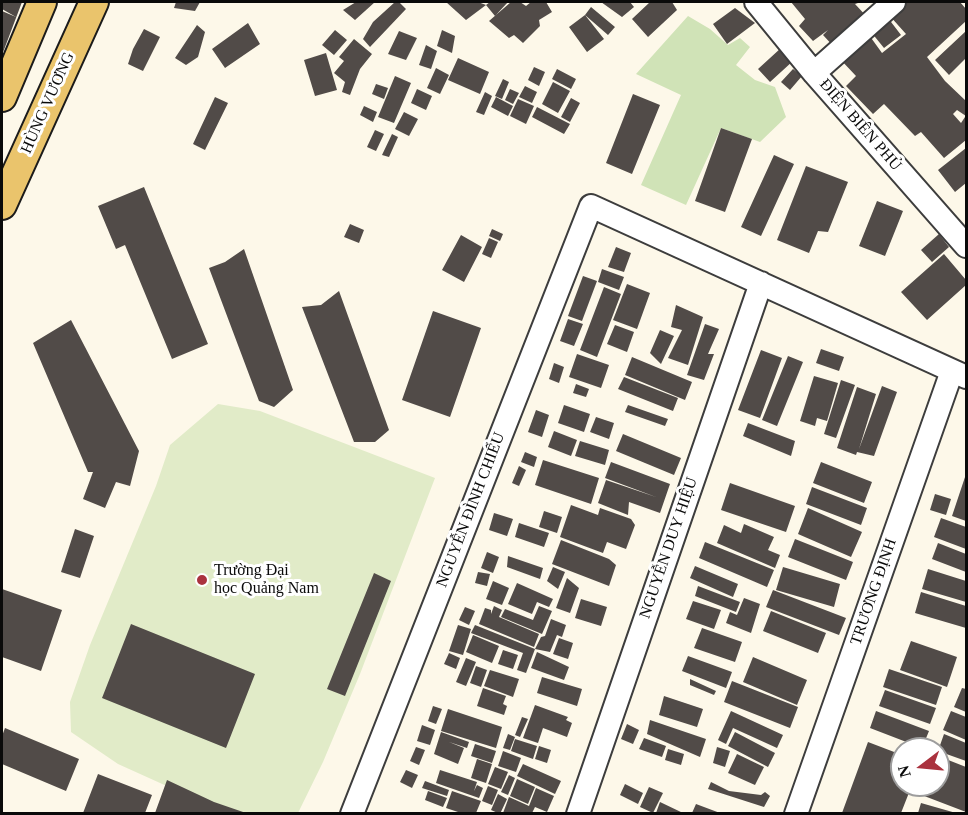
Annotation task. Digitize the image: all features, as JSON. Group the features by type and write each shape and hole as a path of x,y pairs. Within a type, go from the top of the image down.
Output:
{"main road":[{"path":"2,98 42,2"},
{"name":"HÙNG VƯƠNG","path":"2,204 94,2"}],"street":[{"name":"ĐIỆN BIÊN PHỦ","path":"756,2 814,73 966,246"},
{"path":"814,73 894,2"},
{"name":"NGUYỄN ĐÌNH CHIỂU","path":"352,813 591,206 760,283"},
{"path":"760,283 959,374"},
{"name":"NGUYỄN DUY HIỆU","path":"578,813 760,283"},
{"name":"TRƯƠNG ĐỊNH","path":"796,813 959,374"}],"green space":[{"path":"688,16 710,29 728,45 740,38 750,47 736,65 755,80 775,87 786,117 760,142 721,128 686,205 641,185 681,95 636,74"},
{"path":"218,404 260,411 435,478 360,674 323,762 298,813 234,813 211,806 118,764 71,732 70,702 90,645 156,486 170,445"}],"building":[{"path":"2,2 22,2 2,55 2,11 16,17 2,9"},
{"path":"176,2 200,2 195,11 174,8"},
{"path":"356,2 375,2 355,20 343,10"},
{"path":"395,2 399,2 406,9 370,47 363,39 373,22"},
{"path":"446,2 478,2 486,5 466,20"},
{"path":"490,2 508,2 495,16 486,5"},
{"path":"511,2 520,2 526,6 531,2 546,2 552,12 539,20 540,26 523,43 514,35 509,38 489,21"},
{"path":"601,2 630,2 634,7 622,17"},
{"path":"650,2 672,2 677,10 648,37 632,19"},
{"path":"791,2 861,2 855,4 868,18 835,48 823,35 828,30 813,41 799,26 805,19"},
{"path":"903,2 960,2 966,9 966,21 927,57 945,81 966,101 966,116 957,110 953,114 961,123 965,117 966,119 966,140 944,158 921,132 915,136 884,104 873,114 846,86 856,76 840,59 869,35 882,53 906,34 889,15"},
{"path":"591,7 615,27 608,35 585,15"},
{"path":"735,8 755,23 727,44 713,24"},
{"path":"585,15 604,39 587,52 569,27"},
{"path":"888,18 901,35 884,48 871,32"},
{"path":"248,23 260,44 225,68 212,49"},
{"path":"197,25 205,32 198,57 186,65 175,58"},
{"path":"144,29 160,37 143,71 128,64"},
{"path":"335,30 347,40 334,55 322,45"},
{"path":"442,30 455,36 452,53 437,46"},
{"path":"399,31 417,38 406,60 388,54"},
{"path":"966,31 966,58 949,75 935,60"},
{"path":"354,39 372,54 360,69 350,95 342,92 345,82 334,73 344,61 339,57"},
{"path":"426,45 437,51 431,69 419,65"},
{"path":"781,48 793,61 770,82 758,69"},
{"path":"326,53 337,90 315,96 304,60"},
{"path":"458,58 489,72 480,94 448,80"},
{"path":"534,67 545,72 539,86 528,80"},
{"path":"436,68 449,75 440,94 427,88"},
{"path":"557,69 576,79 571,89 552,79"},
{"path":"793,69 802,76 790,90 781,82"},
{"path":"395,76 411,83 394,123 378,117"},
{"path":"503,79 509,82 502,99 495,96"},
{"path":"553,82 570,91 558,113 542,104"},
{"path":"376,84 388,88 384,99 372,94"},
{"path":"525,86 537,92 532,103 519,97"},
{"path":"417,89 432,96 426,110 411,103"},
{"path":"510,89 519,93 513,104 505,100"},
{"path":"485,92 492,96 484,115 476,112"},
{"path":"633,94 660,105 632,174 606,163"},
{"path":"215,97 228,103 205,150 193,144"},
{"path":"496,97 513,106 508,116 491,107"},
{"path":"571,98 580,103 570,122 561,117"},
{"path":"518,99 534,106 526,124 510,116"},
{"path":"364,106 377,112 373,122 360,115"},
{"path":"537,107 570,124 564,134 532,117"},
{"path":"404,112 418,119 409,136 395,129"},
{"path":"721,128 752,139 725,212 695,201"},
{"path":"375,130 384,134 376,151 367,147"},
{"path":"392,134 398,137 389,157 382,155"},
{"path":"966,148 966,183 955,192 938,170"},
{"path":"774,155 794,164 761,236 741,227"},
{"path":"806,166 848,182 828,232 818,231 809,253 777,240"},
{"path":"144,187 208,344 172,359 125,245 116,249 98,206"},
{"path":"877,201 903,211 885,256 859,246"},
{"path":"350,224 364,230 359,243 344,237"},
{"path":"492,229 503,234 500,241 489,236"},
{"path":"939,234 949,247 932,262 921,250"},
{"path":"461,235 482,247 464,282 442,270"},
{"path":"489,238 498,242 491,258 482,254"},
{"path":"616,247 631,253 624,272 608,267"},
{"path":"244,249 293,390 274,407 259,401 209,268 225,262"},
{"path":"944,254 966,280 966,285 927,320 901,292"},
{"path":"602,269 624,277 619,290 598,282"},
{"path":"583,276 597,281 582,321 568,316"},
{"path":"627,284 650,293 637,329 613,320"},
{"path":"604,287 621,294 597,357 580,350"},
{"path":"339,291 389,430 375,442 354,442 302,307 321,305"},
{"path":"676,305 703,317 688,365 668,358 682,330 671,327"},
{"path":"433,311 481,328 450,417 402,400"},
{"path":"568,319 583,324 574,346 560,341"},
{"path":"71,320 139,451 130,486 116,482 105,508 83,499 93,472 88,472 33,343"},
{"path":"705,324 719,329 708,354 714,354 704,380 687,375"},
{"path":"615,325 634,332 627,352 607,344"},
{"path":"660,330 674,336 661,364 650,353"},
{"path":"821,349 844,357 839,371 816,363"},
{"path":"761,350 782,358 760,418 738,410"},
{"path":"577,354 609,365 601,388 569,377"},
{"path":"788,356 803,362 777,426 762,420"},
{"path":"632,357 692,382 685,400 625,375"},
{"path":"554,363 564,367 559,383 549,379"},
{"path":"814,376 838,383 827,421 817,418 815,426 800,421"},
{"path":"624,377 678,398 673,411 618,389"},
{"path":"841,380 855,385 836,438 824,434"},
{"path":"576,384 589,389 586,397 573,393"},
{"path":"882,386 897,392 874,456 857,452 856,455 837,448 857,387 876,394 859,449"},
{"path":"564,405 590,414 584,432 558,423"},
{"path":"628,405 668,419 665,426 625,412"},
{"path":"536,410 549,415 542,437 528,432"},
{"path":"596,417 614,423 609,439 590,432"},
{"path":"748,423 795,441 791,456 743,436"},
{"path":"554,431 577,440 571,456 548,447"},
{"path":"623,434 681,458 674,475 616,451"},
{"path":"580,441 609,450 605,465 575,456"},
{"path":"525,452 537,457 534,467 521,462"},
{"path":"543,460 599,478 591,504 535,485"},
{"path":"611,462 670,484 660,513 629,502 628,515 598,503 606,480 656,497 605,478"},
{"path":"821,462 872,482 864,503 813,483"},
{"path":"519,466 526,470 519,486 512,483"},
{"path":"966,474 966,521 952,516"},
{"path":"730,483 795,506 786,532 721,510"},
{"path":"812,487 867,508 861,525 806,504"},
{"path":"935,494 951,499 946,515 930,510"},
{"path":"571,505 598,515 600,508 631,519 635,525 626,549 607,542 603,553 560,537"},
{"path":"808,508 862,532 851,557 798,534"},
{"path":"544,511 562,517 557,533 539,527"},
{"path":"494,513 513,519 507,536 489,530"},
{"path":"941,518 966,527 966,549 934,537"},
{"path":"519,523 549,533 544,547 515,537"},
{"path":"744,524 774,537 768,550 780,555 775,568 717,543 724,525 741,533"},
{"path":"75,529 94,536 80,578 61,572"},
{"path":"795,539 853,562 846,580 788,557"},
{"path":"561,540 609,559 616,565 609,586 552,564"},
{"path":"705,542 774,570 767,587 699,558"},
{"path":"938,543 966,554 966,572 932,559"},
{"path":"487,552 499,557 493,573 481,568"},
{"path":"508,556 543,568 540,579 507,567"},
{"path":"695,566 738,584 733,597 690,578"},
{"path":"553,567 565,572 558,589 547,581"},
{"path":"783,567 840,584 834,607 776,590"},
{"path":"928,569 966,581 966,602 922,589"},
{"path":"478,572 490,574 487,586 475,583"},
{"path":"374,573 391,581 345,696 327,689"},
{"path":"567,578 579,588 570,613 556,608"},
{"path":"493,581 509,588 502,605 486,599"},
{"path":"517,583 553,599 549,607 537,602 532,614 508,604"},
{"path":"698,586 740,602 736,612 695,596"},
{"path":"2,589 62,610 41,671 2,657"},
{"path":"773,590 846,618 839,635 766,607"},
{"path":"921,592 966,606 966,628 915,613"},
{"path":"744,598 760,604 751,633 726,623 730,612 737,615"},
{"path":"581,599 607,607 601,626 575,618"},
{"path":"693,601 721,610 714,629 686,619"},
{"path":"494,606 502,610 499,617 539,634 534,647 479,624 485,608 491,610 491,614"},
{"path":"539,606 552,611 542,634 501,617 505,609 533,620"},
{"path":"465,607 475,611 469,625 459,620"},
{"path":"771,611 826,633 818,653 763,631"},
{"path":"551,619 566,625 562,637 557,635 550,652 535,649 541,637 545,636"},
{"path":"131,624 255,674 226,748 102,698"},
{"path":"458,625 471,629 463,655 449,651"},
{"path":"475,625 535,649 526,673 517,670 523,653 471,633"},
{"path":"702,628 742,642 735,662 694,648"},
{"path":"473,635 499,646 492,663 466,652"},
{"path":"559,638 573,643 568,659 553,654"},
{"path":"911,641 957,657 947,687 900,670"},
{"path":"503,650 518,655 513,669 498,664"},
{"path":"537,652 569,667 564,680 531,668"},
{"path":"449,653 460,658 456,669 444,664"},
{"path":"688,656 732,672 726,688 682,671"},
{"path":"753,657 807,680 797,705 743,682"},
{"path":"466,658 476,662 466,686 456,682"},
{"path":"476,666 487,670 481,687 470,683"},
{"path":"889,669 942,687 936,705 883,687"},
{"path":"490,670 519,679 513,697 484,686"},
{"path":"542,677 582,689 577,706 537,693"},
{"path":"690,679 716,691 714,695 690,685"},
{"path":"732,681 798,707 790,728 724,702"},
{"path":"483,688 506,696 503,704 507,706 504,715 477,706"},
{"path":"962,688 966,689 966,712 954,707"},
{"path":"885,690 936,708 930,724 879,706"},
{"path":"664,696 703,709 697,727 659,715"},
{"path":"535,705 568,717 566,720 572,723 567,737 543,728 538,743 523,738"},
{"path":"433,706 442,709 436,724 428,721"},
{"path":"448,709 502,727 496,748 441,731"},
{"path":"731,711 783,735 777,748 733,728 726,744 718,740"},
{"path":"876,711 929,731 927,737 893,737 870,728"},
{"path":"951,711 966,717 966,740 943,730"},
{"path":"522,717 528,719 520,737 515,735"},
{"path":"650,720 706,739 700,757 647,734"},
{"path":"627,724 639,730 633,744 621,739"},
{"path":"422,725 435,730 430,745 417,741"},
{"path":"5,728 79,759 66,791 2,764 2,736"},
{"path":"441,732 469,742 467,748 449,742 464,748 458,764 434,754"},
{"path":"735,732 775,753 768,767 728,746"},
{"path":"508,734 515,737 510,750 503,748"},
{"path":"944,734 966,743 966,761 950,755 950,737 943,737"},
{"path":"644,738 666,746 662,757 639,749"},
{"path":"515,739 537,746 533,759 511,751"},
{"path":"868,742 890,750 890,797 907,797 901,813 842,813"},
{"path":"475,744 496,751 492,763 471,756"},
{"path":"539,746 551,750 547,763 535,759"},
{"path":"416,747 425,750 419,765 410,761"},
{"path":"717,747 730,751 725,767 713,763"},
{"path":"668,749 684,754 681,765 665,760"},
{"path":"503,751 521,758 516,772 498,766"},
{"path":"737,754 764,767 755,785 728,773"},
{"path":"477,759 492,764 486,783 471,778"},
{"path":"950,761 966,767 966,812 927,797 950,797"},
{"path":"523,764 561,781 555,794 517,776"},
{"path":"495,767 508,772 501,789 488,784"},
{"path":"406,770 418,775 412,788 400,782"},
{"path":"440,770 477,782 474,791 477,785 483,788 479,798 436,783"},
{"path":"98,774 152,795 145,813 83,813"},
{"path":"509,775 515,778 508,795 501,792"},
{"path":"517,779 535,787 528,804 510,796"},
{"path":"167,780 214,802 246,813 155,813"},
{"path":"425,781 449,790 447,796 422,788"},
{"path":"711,782 729,791 761,795 765,792 770,796 764,807 708,789"},
{"path":"625,784 643,793 638,804 620,795"},
{"path":"488,786 498,790 492,805 482,801"},
{"path":"649,787 663,793 653,813 640,807"},
{"path":"536,788 554,796 547,812 535,807 532,813 503,813 509,797 529,806"},
{"path":"428,791 447,798 443,807 425,800"},
{"path":"452,791 481,801 476,813 461,813 446,808"},
{"path":"498,794 507,799 500,814 491,810"},
{"path":"660,802 683,813 656,813"},
{"path":"921,803 956,813 918,813"},
{"path":"696,804 720,813 692,813"}],"place":[{"name":"Trường Đại học Quảng Nam","path":"202,580"}]}
